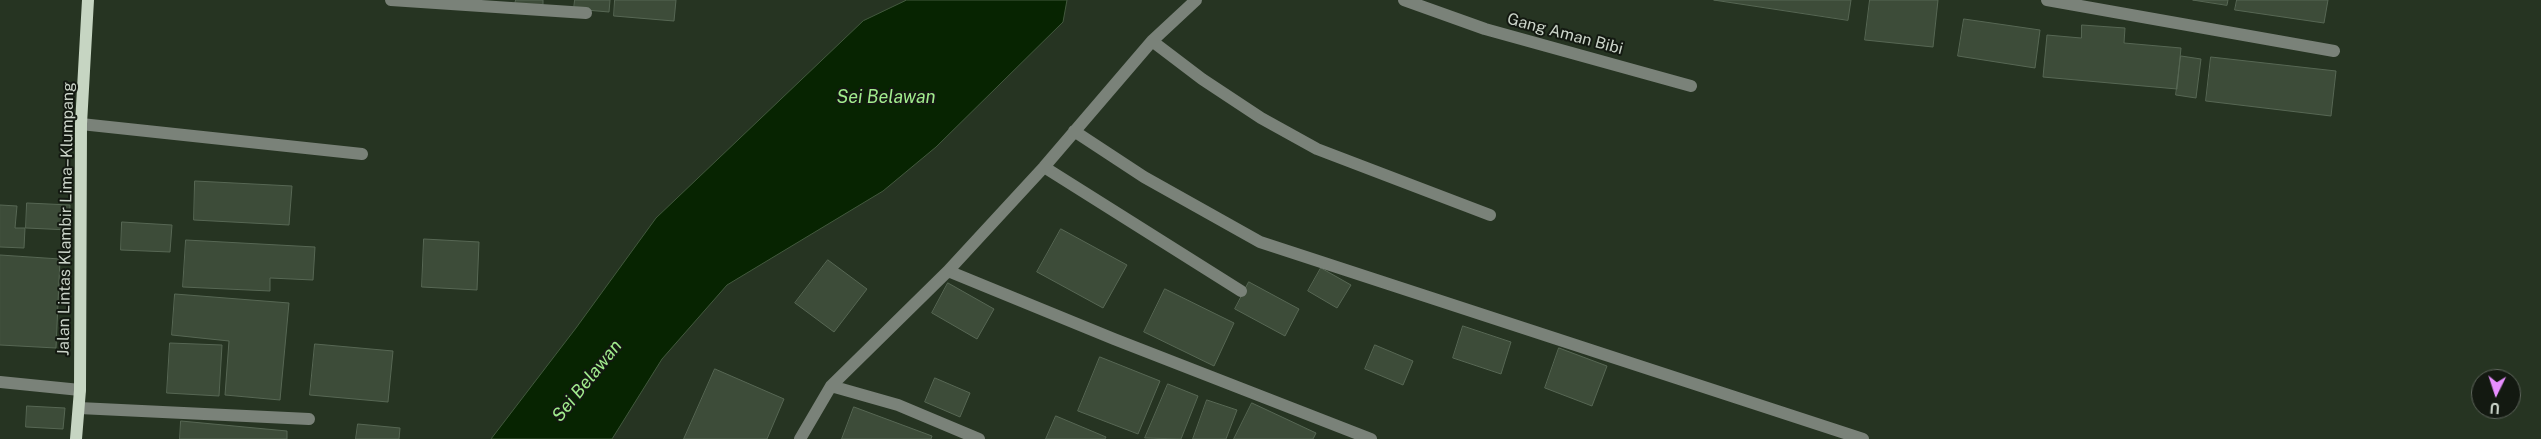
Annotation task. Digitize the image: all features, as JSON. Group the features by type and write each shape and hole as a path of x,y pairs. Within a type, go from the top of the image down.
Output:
{"main road":[{"name":"Jalan Lintas Klambir Lima–Klumpang","path":"76,439 80,390 82,124 88,0"}],"street":[{"path":"391,0 494,3 586,13"},
{"path":"800,439 831,386 948,271 1044,167 1152,40 1196,0"},
{"name":"Gang Aman Bibi","path":"1404,0 1485,29 1691,86"},
{"path":"2047,0 2334,51"},
{"path":"1152,40 1202,79 1261,118 1317,150 1490,215"},
{"path":"82,124 362,154"},
{"path":"1074,131 1152,181 1260,242 1863,439"},
{"path":"1044,167 1241,291"},
{"path":"948,271 1114,340 1372,439"},
{"path":"0,382 80,390"},
{"path":"831,386 898,406 979,439"},
{"path":"79,408 309,419"}],"water":[{"name":"Sei Belawan","path":"907,0 1067,0 1063,22 936,147 883,191 727,285 662,359 612,439 491,439 576,328 656,218 863,21"}],"building":[{"path":"516,0 543,0 543,6 515,4"},
{"path":"575,0 610,0 609,12 574,9"},
{"path":"615,0 676,0 674,21 614,16"},
{"path":"1714,0 1851,0 1848,20"},
{"path":"1870,0 1938,0 1933,47 1865,40"},
{"path":"2193,0 2228,0 2227,5"},
{"path":"2237,0 2328,0 2324,23 2235,10"},
{"path":"1964,19 2040,30 2035,68 1958,56"},
{"path":"2082,25 2125,28 2124,43 2181,48 2177,89 2043,77 2047,35 2081,38"},
{"path":"2181,56 2201,59 2196,98 2176,95"},
{"path":"2211,57 2336,71 2331,116 2206,101"},
{"path":"195,181 292,186 289,225 194,220"},
{"path":"27,203 70,205 69,230 26,228"},
{"path":"0,205 17,206 15,228 25,228 24,248 0,247"},
{"path":"122,222 172,225 170,252 121,250"},
{"path":"1061,229 1127,265 1103,308 1037,272"},
{"path":"424,239 479,242 477,290 422,287"},
{"path":"186,240 315,247 313,280 270,278 270,291 183,287"},
{"path":"0,255 60,259 56,348 0,345"},
{"path":"828,260 867,289 834,332 795,303"},
{"path":"1321,268 1351,285 1337,308 1308,291"},
{"path":"1249,282 1299,309 1285,336 1235,309"},
{"path":"948,283 994,309 977,339 932,313"},
{"path":"1165,289 1234,323 1214,366 1144,332"},
{"path":"175,294 289,303 280,400 225,395 229,341 172,335"},
{"path":"1463,326 1511,342 1501,374 1453,358"},
{"path":"170,343 222,345 219,396 167,393"},
{"path":"315,344 393,351 388,402 310,395"},
{"path":"1375,345 1413,361 1403,385 1365,369"},
{"path":"1559,348 1607,366 1592,406 1545,388"},
{"path":"1100,357 1160,381 1138,434 1078,411"},
{"path":"715,369 784,399 767,439 684,439"},
{"path":"935,378 970,393 960,417 925,402"},
{"path":"1168,384 1198,396 1181,439 1145,438"},
{"path":"1207,400 1237,410 1226,439 1193,439"},
{"path":"1252,403 1316,433 1313,439 1234,439"},
{"path":"27,406 65,408 63,429 26,427"},
{"path":"854,407 932,436 931,439 842,439"},
{"path":"1056,416 1106,437 1105,439 1046,439"},
{"path":"181,421 287,431 287,439 180,439"},
{"path":"358,424 400,428 399,439 356,439"}]}
